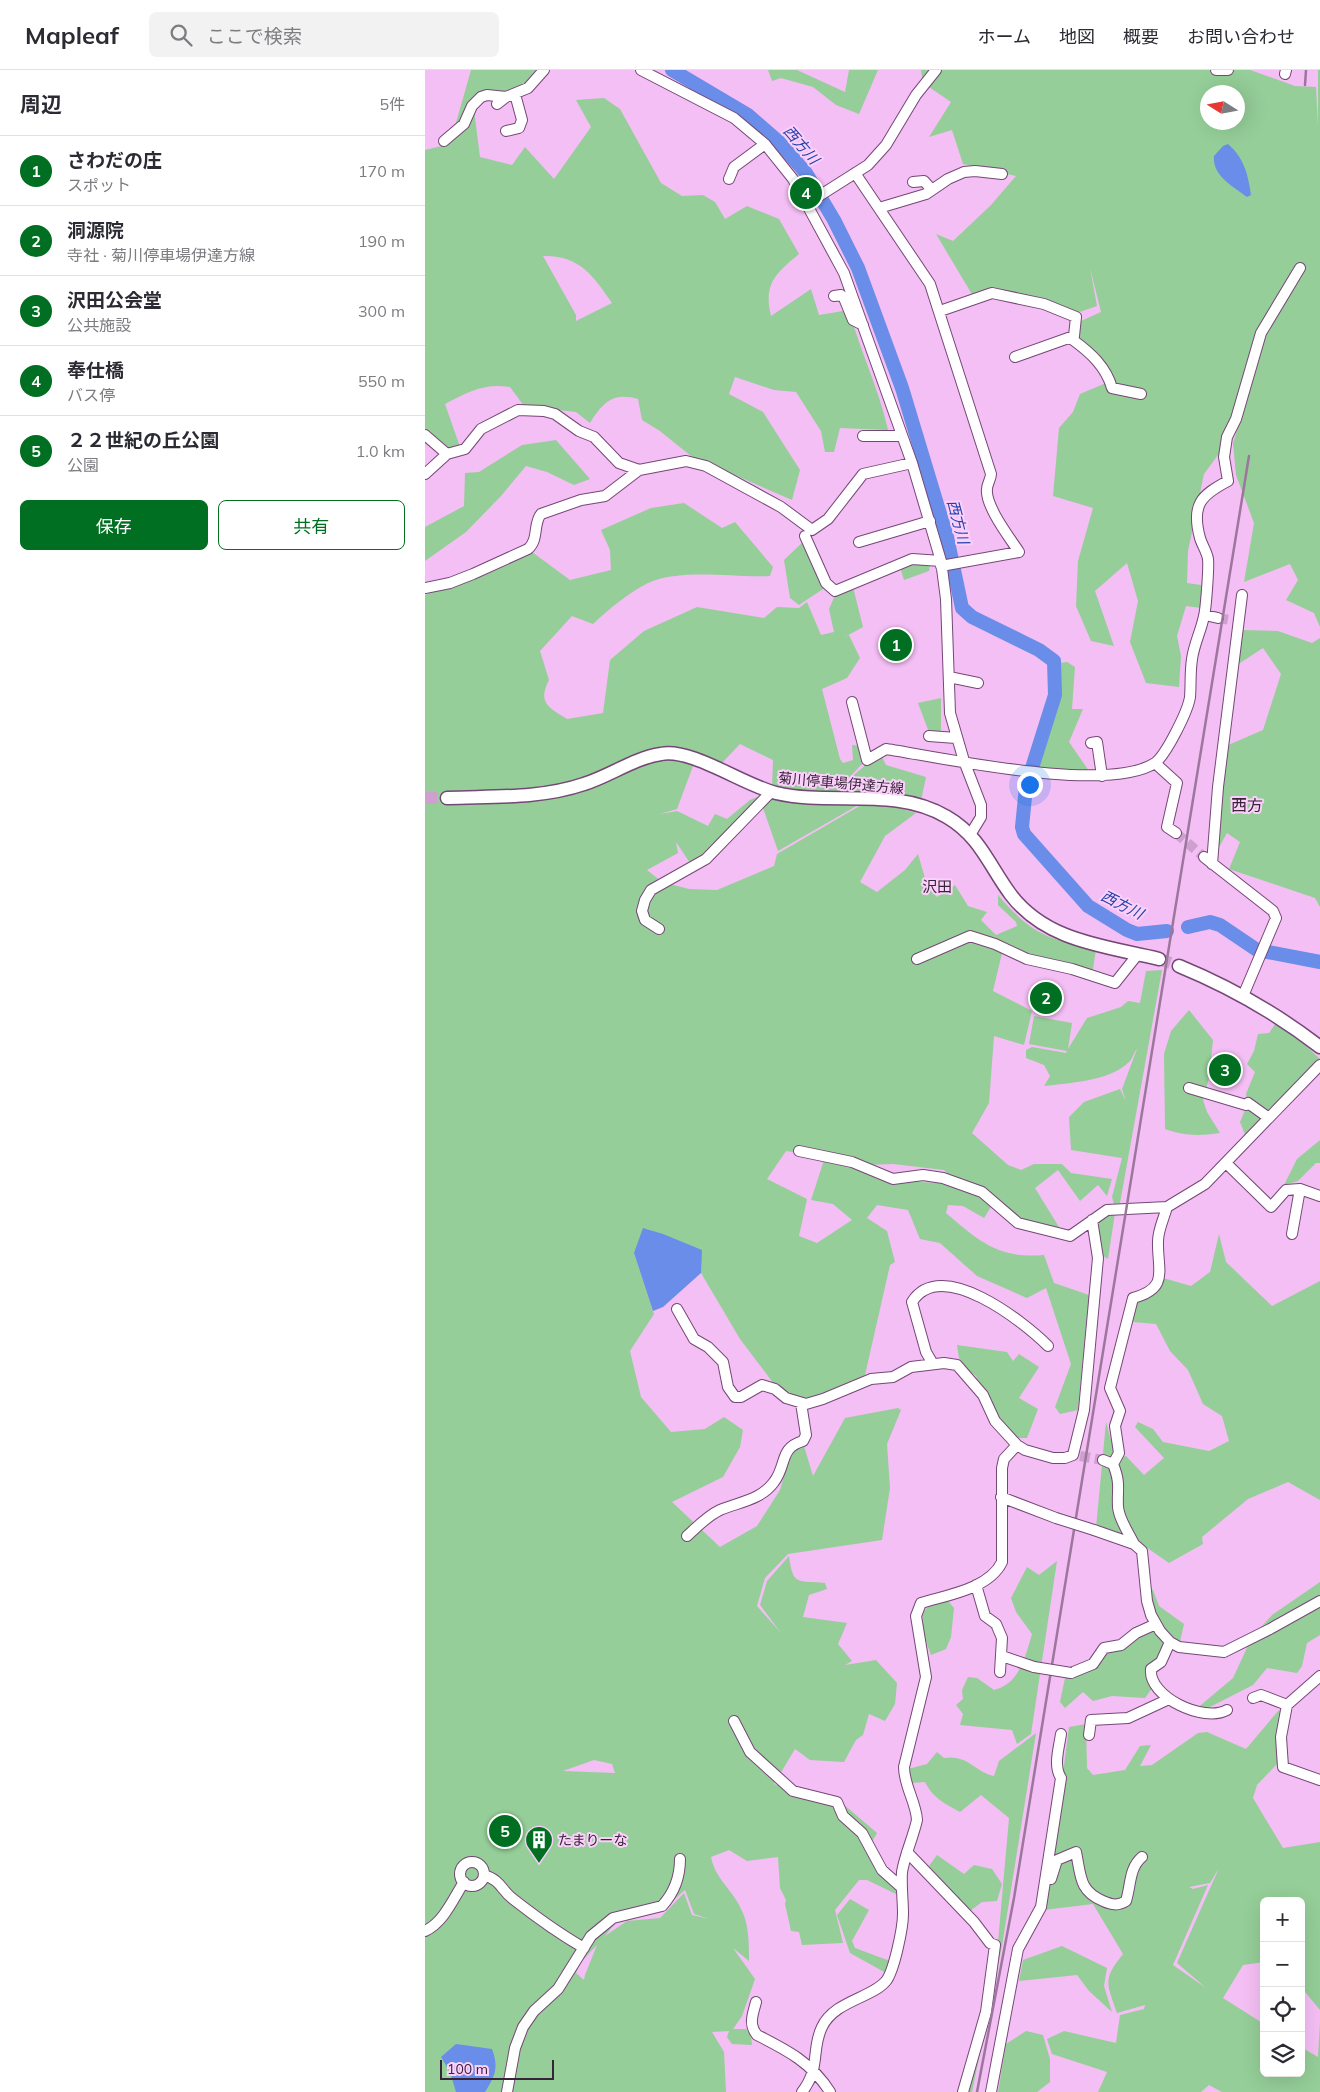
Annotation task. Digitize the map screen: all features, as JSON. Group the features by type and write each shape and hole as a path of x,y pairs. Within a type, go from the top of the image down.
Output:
{"main road":[{"name":"菊川停車場伊達方線","path":"447,798 551,793 585,784 662,753 677,754 697,760 771,792 798,796 902,802 946,816 970,835 989,857 1011,895 1031,915 1051,930 1072,939 1159,959"},
{"path":"1179,966 1219,983 1243,996 1290,1024 1320,1047"}],"street":[{"path":"497,104 510,95 529,88 544,70"},
{"path":"641,70 734,118 765,144 810,202 844,273 912,463 930,520 941,564 946,599 950,713 956,738 981,805 981,817 970,835"},
{"path":"810,202 869,165 886,146 916,95 936,70"},
{"path":"1216,70 1228,70"},
{"path":"505,131 519,128 522,120 510,95"},
{"path":"444,141 464,124 472,106 481,97 510,95"},
{"path":"729,179 735,167 765,144"},
{"path":"879,208 926,194 948,178 964,172 975,171 1002,174"},
{"path":"805,536 827,583 835,591 912,559 941,564 1019,552 994,513 988,497 987,489 991,474 930,284 855,173"},
{"path":"913,182 924,181 932,190"},
{"path":"852,702 867,760 885,749 1039,773 1102,776 1124,774 1155,763 1172,742 1174,733 1188,709 1194,646 1205,615 1208,559 1200,536 1199,502 1207,492 1228,481 1224,457 1227,437 1236,419 1261,333 1300,268"},
{"path":"940,311 992,293 1044,304 1076,317 1073,340 1089,352 1105,370 1112,388 1141,394"},
{"path":"834,296 841,295 844,298 853,320 863,325"},
{"path":"1015,357 1073,336"},
{"path":"425,474 447,454 465,449 481,429 518,410 544,411 555,414 579,431 595,437 619,463 639,470"},
{"path":"425,435 447,454"},
{"path":"863,436 902,436"},
{"path":"425,588 450,583 528,548 533,544 537,518 541,514 581,500 605,496 639,470 686,461 706,466 781,507 812,530 828,519 863,474 912,463"},
{"path":"859,542 930,520"},
{"path":"1242,595 1234,620 1218,787 1208,860 1273,911 1276,918 1243,996"},
{"path":"1205,615 1218,618"},
{"path":"949,677 978,683"},
{"path":"929,736 956,738"},
{"path":"1091,743 1097,742 1102,776"},
{"path":"1155,763 1177,783 1167,827 1175,833"},
{"path":"659,929 645,920 642,911 645,900 651,890 705,859 771,792"},
{"path":"917,959 970,936 995,944 1027,960 1072,969 1115,983 1138,954"},
{"path":"799,1152 852,1162 893,1179 923,1175 943,1178 982,1192 1018,1222 1070,1236 1107,1210 1167,1207 1205,1184 1320,1065"},
{"path":"1189,1088 1244,1106 1269,1118"},
{"path":"1235,1096 1244,1106"},
{"path":"1226,1163 1271,1207 1286,1190 1300,1188 1320,1196"},
{"path":"1292,1234 1300,1188"},
{"path":"1134,1544 1120,1516 1118,1507 1120,1491 1108,1462 1119,1453 1115,1426 1120,1411 1110,1388 1133,1298 1146,1294 1154,1288 1161,1276 1158,1240 1167,1207"},
{"path":"677,1309 693,1339 709,1347 723,1362 728,1387 735,1397 741,1398 762,1385 775,1389 785,1398 801,1403 823,1400 871,1379 893,1377 911,1367 933,1364 957,1365 965,1371 983,1394 995,1421 1017,1445 1025,1450 1053,1458 1065,1458 1076,1455 1084,1410 1098,1258 1093,1220"},
{"path":"933,1364 926,1352 912,1302 916,1295 936,1286 948,1286 973,1293 993,1303 1027,1326 1048,1346"},
{"path":"687,1536 706,1519 721,1510 743,1504 756,1497 775,1482 787,1450 793,1444 803,1441 806,1435 801,1403"},
{"path":"801,2092 809,2084 814,2070 821,2028 831,2015 885,1983 890,1974 903,1914 901,1887 907,1852 917,1820 917,1813 904,1778 903,1768 926,1677 916,1616 921,1603 976,1585 992,1577 1002,1562 1001,1497 1004,1460 1017,1445"},
{"path":"1001,1497 1134,1544 1142,1551 1147,1601 1156,1624 1170,1642 1179,1647 1224,1652 1270,1630 1320,1601"},
{"path":"976,1585 985,1616 996,1624 1002,1638 1000,1672"},
{"path":"1002,1656 1034,1667 1071,1673 1093,1664 1104,1648 1121,1645 1131,1636 1156,1624"},
{"path":"1170,1642 1161,1662 1151,1669 1150,1676 1169,1699 1191,1711 1203,1714 1227,1710"},
{"path":"1320,1676 1287,1705 1281,1738 1283,1767 1320,1780"},
{"path":"1253,1698 1261,1695 1287,1705"},
{"path":"1089,1735 1091,1720 1128,1718 1169,1699"},
{"path":"734,1722 750,1752 793,1791 837,1802 843,1816 862,1833 882,1870 901,1887"},
{"path":"991,2092 1018,1949 1041,1907 1061,1778 1057,1772 1057,1763 1061,1734"},
{"path":"907,1852 975,1922 988,1942 995,1945 986,2012 963,2092"},
{"path":"1044,1888 1050,1879 1057,1860 1076,1852 1084,1888 1089,1894 1110,1904 1119,1905 1126,1901 1132,1870 1135,1862 1142,1857"},
{"path":"507,2092 515,2048 523,2027 534,2011 557,1989 591,1936 613,1918 662,1906 667,1900 680,1873 680,1859"},
{"path":"425,1931 433,1927 445,1913 464,1882 461,1872 468,1863 479,1865 484,1875 495,1878 510,1897 552,1930 584,1948"},
{"path":"464,1882 474,1885 481,1882 484,1875"},
{"path":"756,2002 752,2017 752,2029 757,2035 814,2070 830,2092"}],"green space":[{"path":"471,70 541,70 536,81 473,102 480,157 512,165 525,147 554,179 591,127 576,100 604,98 620,109 661,183 682,196 703,195 715,202 725,219 747,206 779,219 799,254 773,280 769,295 771,316 811,289 819,315 849,310 880,400 888,430 840,428 834,452 825,452 821,431 796,392 774,390 735,377 729,394 763,412 800,470 792,500 691,456 660,431 642,420 638,399 629,397 615,398 604,404 590,423 576,412 524,406 510,387 484,387 445,404 460,447 455,449 441,444 425,428 425,150 450,144","holes":["543,256 556,257 576,263 584,269 612,303 576,321 576,315"]},
{"path":"768,70 797,70 845,92 849,70 878,70 859,114 836,105 813,87 781,78 772,81"},
{"path":"921,70 1250,70 1295,86 1316,87 1318,126 1318,70 1320,70 1320,627 1314,613 1286,600 1298,580 1290,564 1244,582 1254,523 1236,475 1233,443 1241,419 1247,367 1226,444 1204,474 1188,551 1187,583 1201,585 1201,608 1186,606 1177,636 1181,656 1179,687 1146,683 1130,642 1138,601 1127,563 1095,591 1114,646 1091,641 1076,606 1078,561 1093,508 1053,496 1059,428 1073,412 1080,394 1106,383 1078,339 1081,321 1101,312 1090,268 1097,306 1077,313 1048,302 973,296 936,234 953,241 991,205 1016,176 963,164 952,130 929,137 951,102 923,83"},
{"path":"556,440 590,479 574,485 547,472 526,466 501,496 466,532 425,561 425,527 464,506 465,473 479,472 522,445"},
{"path":"684,503 722,528 735,522 773,567 770,576 692,575 661,578 633,592 593,624 572,616 540,651 549,680 544,694 550,708 567,719 603,713 610,660 644,631 697,607 764,618 777,607 799,608 807,602 821,635 834,632 829,609 836,593 853,587 863,627 843,638 849,635 860,658 847,678 822,689 840,759 843,763 853,760 852,745 861,746 865,761 842,785 868,763 881,755 886,765 926,777 921,801 883,795 791,791 772,789 773,760 740,744 720,765 696,758 677,809 660,814 677,811 708,826 715,814 727,819 750,800 762,795 692,866 676,842 678,853 647,870 662,882 689,889 717,890 774,866 777,854 863,804 895,807 916,813 885,836 860,882 877,892 905,870 918,854 927,885 937,897 955,885 968,906 987,912 981,920 996,935 1017,926 1016,922 998,905 998,895 1020,918 1041,933 1065,942 1096,949 1092,976 992,942 995,936 990,942 1003,949 993,991 1032,1011 1024,1045 994,1036 989,1103 972,1133 1008,1165 1021,1170 1034,1164 1062,1164 1071,1173 1112,1179 1107,1196 1098,1185 1080,1201 1058,1170 1035,1188 1062,1232 1018,1220 1000,1200 984,1189 955,1181 944,1170 893,1164 864,1165 888,1180 954,1184 994,1202 984,1218 963,1206 948,1205 946,1213 979,1240 1001,1251 1014,1254 1044,1255 1054,1283 1089,1295 1078,1410 1060,1414 1055,1407 1071,1364 1046,1288 1027,1298 977,1276 940,1243 920,1239 908,1210 877,1205 867,1218 887,1231 895,1262 890,1265 865,1375 838,1391 804,1401 774,1384 740,1339 701,1273 701,1250 647,1229 634,1253 654,1314 630,1351 641,1397 671,1432 705,1429 724,1417 743,1430 740,1447 723,1477 672,1502 720,1547 757,1526 780,1490 791,1452 804,1446 813,1476 845,1418 898,1408 901,1410 887,1444 890,1488 882,1540 788,1554 765,1578 757,1606 781,1633 760,1605 767,1581 789,1556 793,1573 798,1580 825,1583 827,1589 809,1595 803,1617 847,1623 838,1644 852,1661 845,1665 876,1660 897,1683 895,1704 885,1721 869,1714 863,1735 856,1740 844,1762 810,1760 795,1749 774,1784 843,1804 877,1833 870,1845 897,1886 896,1894 867,1880 859,1880 835,1910 843,1943 802,1945 799,1932 791,1931 785,1904 786,1900 780,1888 778,1857 747,1861 729,1850 711,1857 716,1872 739,1904 746,1922 749,1961 733,1948 755,1979 742,2016 733,2029 746,2029 751,2034 752,2045 732,2044 727,2037 729,2031 712,2032 724,2052 726,2092 425,2092 425,595 494,571 528,549 570,580 611,570 610,550 601,530 651,508","holes":["786,1151 825,1157 811,1200 833,1204 852,1220 817,1243 799,1236 807,1199 767,1179","594,1760 612,1764 615,1773 563,1771","685,1890 694,1914 709,1919 692,1915 684,1893 660,1918 627,1921 605,1936 615,1923 661,1911","597,1945 584,1980 576,1973 581,1962"]},
{"path":"805,540 826,587 799,605 790,598 784,560"},
{"path":"918,561 930,563 929,571 904,580 900,567"},
{"path":"1240,630 1278,631 1312,643 1320,638 1320,907 1315,898 1229,869 1240,842 1227,833 1213,858 1226,746 1263,730 1281,674 1263,648 1237,665"},
{"path":"1067,662 1075,667 1072,709 1083,709 1069,742 1089,771 1038,768 1043,739 1057,695 1059,663"},
{"path":"941,698 941,735 930,735 918,703"},
{"path":"773,795 860,804 778,851 762,805"},
{"path":"1162,970 1120,1203 1114,1204 1112,1197 1122,1158 1071,1150 1069,1117 1084,1102 1120,1089 1126,1101 1122,1089 1137,1049 1129,1062 1121,1068 1101,1077 1044,1086 1050,1076 1044,1065 1026,1058 1026,1050 1032,1047 1066,1053 1067,1051 1029,1044 1034,1016 1072,1023 1068,1049 1087,1018 1121,1007 1128,1001 1140,1003 1146,971"},
{"path":"1189,1010 1213,1040 1209,1078 1203,1100 1207,1112 1220,1133 1192,1135 1165,1129 1164,1054 1171,1031"},
{"path":"1278,1020 1320,1059 1270,1108 1246,1137 1240,1122 1248,1103 1246,1094 1255,1072 1247,1064 1254,1051 1258,1034 1269,1033"},
{"path":"1320,1140 1320,1163 1316,1163 1298,1181 1284,1185 1297,1159"},
{"path":"1115,1213 1108,1259 1102,1255 1096,1226 1106,1215"},
{"path":"1219,1234 1226,1262 1272,1306 1320,1281 1320,1500 1288,1482 1248,1499 1202,1537 1203,1544 1169,1563 1130,1536 1096,1528 1106,1422 1116,1459 1126,1456 1144,1475 1164,1458 1135,1427 1138,1422 1153,1429 1163,1442 1209,1451 1229,1441 1222,1416 1203,1404 1188,1370 1170,1351 1156,1324 1133,1322 1135,1301 1163,1278 1191,1286 1210,1272"},
{"path":"957,1345 1007,1352 1013,1361 1019,1354 1039,1367 1019,1398 1038,1409 1027,1438 1018,1438 994,1414 976,1376 960,1364"},
{"path":"1057,1561 1031,1734 1017,1744 1012,1730 960,1725 963,1714 956,1705 963,1699 962,1690 968,1677 977,1678 994,1690 1003,1687 1020,1669 1032,1634 1016,1612 1011,1598 1027,1567 1039,1575"},
{"path":"1320,1582 1320,1635 1307,1643 1302,1666 1297,1673 1267,1668 1253,1685 1206,1709 1195,1710 1233,1678 1252,1637 1272,1615"},
{"path":"1148,1589 1153,1590 1159,1606 1184,1624 1180,1642 1171,1635 1160,1661 1147,1671 1153,1687 1145,1698 1112,1696 1093,1701 1083,1692 1065,1708 1060,1702 1065,1678 1089,1671 1106,1651 1159,1626"},
{"path":"940,1601 949,1602 954,1608 951,1637 946,1649 931,1655 924,1632 923,1613 927,1608"},
{"path":"1284,1709 1277,1764 1257,1785 1253,1798 1283,1848 1320,1842 1320,2010 1305,1992 1305,1897 1260,1897 1260,1963 1243,1965 1223,1998 1260,2021 1260,2077 1305,2077 1305,2049 1318,2057 1320,2022 1320,2092 1222,2092 1209,2085 1201,2092 1098,2092 1107,2072 1052,2054 1047,2039 1064,2031 1116,2043 1120,2015 1144,2009 1145,2005 1117,2013 1108,1982 1112,1970 1123,1954 1093,1904 1044,1910 1067,1778 1063,1773 1069,1727 1086,1724 1087,1768 1093,1775 1125,1770 1140,1746 1151,1745 1140,1766 1152,1765 1198,1733 1207,1732 1246,1749 1278,1711","holes":["1219,1868 1177,1963 1206,1988 1173,1965 1208,1885 1193,1889 1189,1887 1210,1883"]},
{"path":"1036,1733 1002,1946 972,2092 967,2092 998,1942 1009,1818 981,1795 960,1812 935,1796 925,1782 910,1783 908,1769 927,1764 937,1752 944,1758 952,1757 965,1761 994,1776 999,1761"},
{"path":"937,1855 964,1874 974,1865 992,1869 1002,1884 997,1901 982,1902 970,1911 929,1866"},
{"path":"850,1899 869,1910 852,1941 855,1948 890,1961 886,1973 850,1953 837,1915"},
{"path":"1062,1946 1107,1968 1104,1986 1112,2012 1089,1991 1077,1975 1019,1981 1023,1960"},
{"path":"1026,2031 1043,2035 1050,2059 1050,2082 1037,2092 998,2092 1006,2044"}],"water":[{"path":"1228,144 1242,161 1251,195 1247,197 1230,185 1216,169 1214,156 1223,146"},
{"path":"643,1228 702,1250 701,1273 663,1307 653,1311 634,1253"},
{"path":"456,2044 492,2049 495,2072 485,2092 456,2092 450,2072 441,2057"}],"waterway":[{"name":"西方川","path":"672,70 748,115 779,142 806,173 834,220 858,268 902,388 947,537 962,608 972,617 1039,650 1054,661 1055,695 1026,787 1022,827 1024,834 1088,906 1137,934 1167,931"},
{"name":"西方川","path":"1188,927 1210,922 1220,925 1257,950 1320,962"}],"tunnel":[{"path":"1218,618 1230,620"},
{"path":"425,798 447,798"},
{"path":"1176,833 1204,857"},
{"path":"1159,959 1179,966"},
{"path":"1080,1456 1103,1460"}],"railway":[{"path":"1305,85 1306,70"},
{"path":"977,2092 1014,1898 1249,456"}],"place":[{"name":"奉仕橋","path":"806,193"},
{"name":"さわだの庄","path":"896,645"},
{"name":"洞源院","path":"1046,998"},
{"name":"沢田公会堂","path":"1225,1070"},
{"name":"２２世紀の丘公園","path":"505,1831"},
{"name":"たまりーな","path":"539,1864"}],"district":[{"name":"西方","path":"1247,805"},
{"name":"沢田","path":"937,887"}]}
